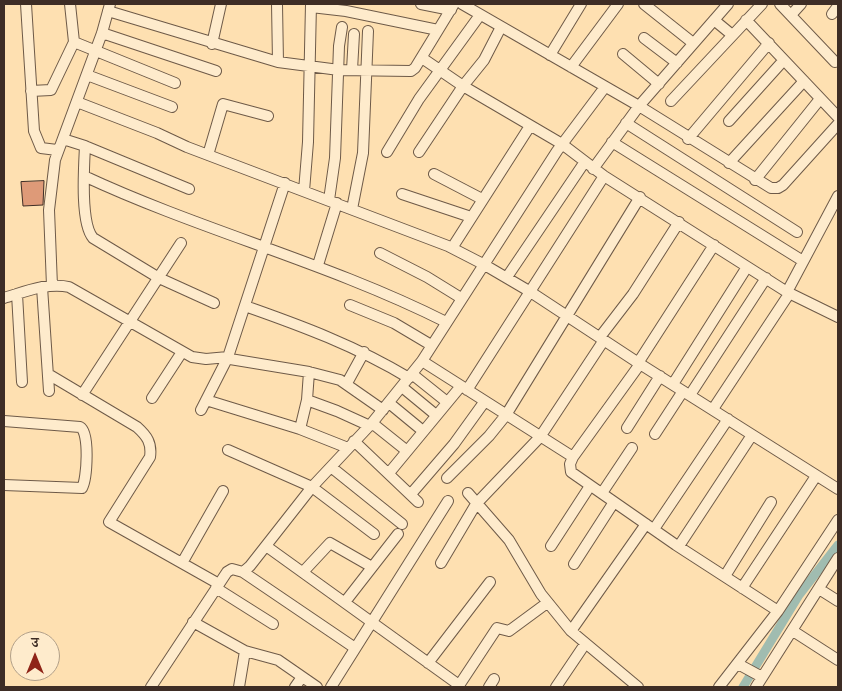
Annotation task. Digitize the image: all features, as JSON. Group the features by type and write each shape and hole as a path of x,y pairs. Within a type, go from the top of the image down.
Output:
{"street":[{"path":"26,4 36,140 44,149 57,150"},
{"path":"31,91 51,90 74,42 70,4"},
{"path":"212,44 221,4"},
{"path":"277,4 278,62"},
{"path":"49,391 47,287 49,210 57,150 77,102 109,8 212,44 278,62 310,68 339,70 411,71 422,58 453,7 421,4"},
{"path":"462,4 639,106 688,139 771,188 778,188 783,185 838,124"},
{"path":"550,55 581,4"},
{"path":"571,67 618,4"},
{"path":"644,4 693,43"},
{"path":"593,169 639,106 728,4"},
{"path":"671,101 762,4"},
{"path":"780,4 835,62"},
{"path":"791,15 801,4"},
{"path":"304,191 311,5 438,30"},
{"path":"387,152 440,70 480,15"},
{"path":"714,20 732,34"},
{"path":"746,20 838,118"},
{"path":"318,266 332,202 342,27"},
{"path":"419,152 489,53 501,27"},
{"path":"352,209 363,153 368,31"},
{"path":"102,32 216,71"},
{"path":"352,70 354,34"},
{"path":"644,38 677,63"},
{"path":"74,42 175,83"},
{"path":"688,139 769,43"},
{"path":"623,54 659,84"},
{"path":"422,58 464,86 562,144 593,169 640,197 788,293 838,317"},
{"path":"730,121 783,61"},
{"path":"86,75 172,107"},
{"path":"729,164 804,81"},
{"path":"243,572 312,487 371,424 422,361 562,144 605,87"},
{"path":"755,180 820,99"},
{"path":"77,102 208,155 452,248 507,277 639,364 713,408 838,489"},
{"path":"208,155 224,104 268,116"},
{"path":"626,123 797,232"},
{"path":"452,248 530,126"},
{"path":"62,139 84,146 189,189"},
{"path":"612,142 803,261"},
{"path":"84,146 84,176 89,233 159,278 214,303"},
{"path":"507,277 584,162"},
{"path":"434,174 482,199"},
{"path":"84,176 134,199 318,266 414,306 446,322"},
{"path":"389,473 447,402 464,388 604,176"},
{"path":"285,183 228,357 203,405 300,429 351,445 389,473 415,498 485,401"},
{"path":"402,194 471,217"},
{"path":"713,408 788,293 838,196"},
{"path":"447,478 489,436 506,415 640,197"},
{"path":"441,563 476,504 540,437 679,222"},
{"path":"82,395 181,243"},
{"path":"714,245 639,364 573,457 570,464 572,472 590,486 778,611"},
{"path":"380,253 427,277 462,298"},
{"path":"672,384 747,267"},
{"path":"656,434 766,278"},
{"path":"4,298 62,285 78,291 182,352 200,359 228,357 230,360 309,372 347,383 423,431"},
{"path":"17,294 22,382"},
{"path":"350,304 394,323 431,345"},
{"path":"244,306 306,327 364,352 410,376 447,402"},
{"path":"152,398 182,352"},
{"path":"347,383 364,352"},
{"path":"422,361 573,457"},
{"path":"300,429 307,400 309,372"},
{"path":"48,374 137,427 148,438 151,445 148,460 109,522 182,563 273,624"},
{"path":"627,428 660,376"},
{"path":"402,387 436,415"},
{"path":"307,400 371,424 407,451"},
{"path":"571,631 728,419"},
{"path":"4,421 80,427 86,434 84,482 82,488 4,485"},
{"path":"679,546 752,435"},
{"path":"602,493 632,448"},
{"path":"228,450 312,487 374,534"},
{"path":"331,467 400,529 345,602"},
{"path":"742,588 816,476"},
{"path":"551,546 590,486"},
{"path":"182,563 223,491"},
{"path":"468,493 509,540 547,603 571,631 638,687"},
{"path":"331,687 448,501"},
{"path":"574,564 614,502"},
{"path":"725,576 771,502"},
{"path":"756,687 750,670 778,611 838,520"},
{"path":"303,572 330,543 372,567"},
{"path":"266,546 372,621 459,686 497,628 509,630 547,603"},
{"path":"719,687 750,670 793,631 838,558"},
{"path":"151,687 230,569 243,572 355,648"},
{"path":"428,663 490,582"},
{"path":"819,589 838,601"},
{"path":"193,622 245,651 278,660 317,687"},
{"path":"793,631 838,660"},
{"path":"556,687 585,644"},
{"path":"239,687 245,651"},
{"path":"295,687 302,676"}],"building":[{"path":"44,181 43,205 23,206 21,182"}],"waterway":[{"path":"743,687 799,595 838,545"}]}
